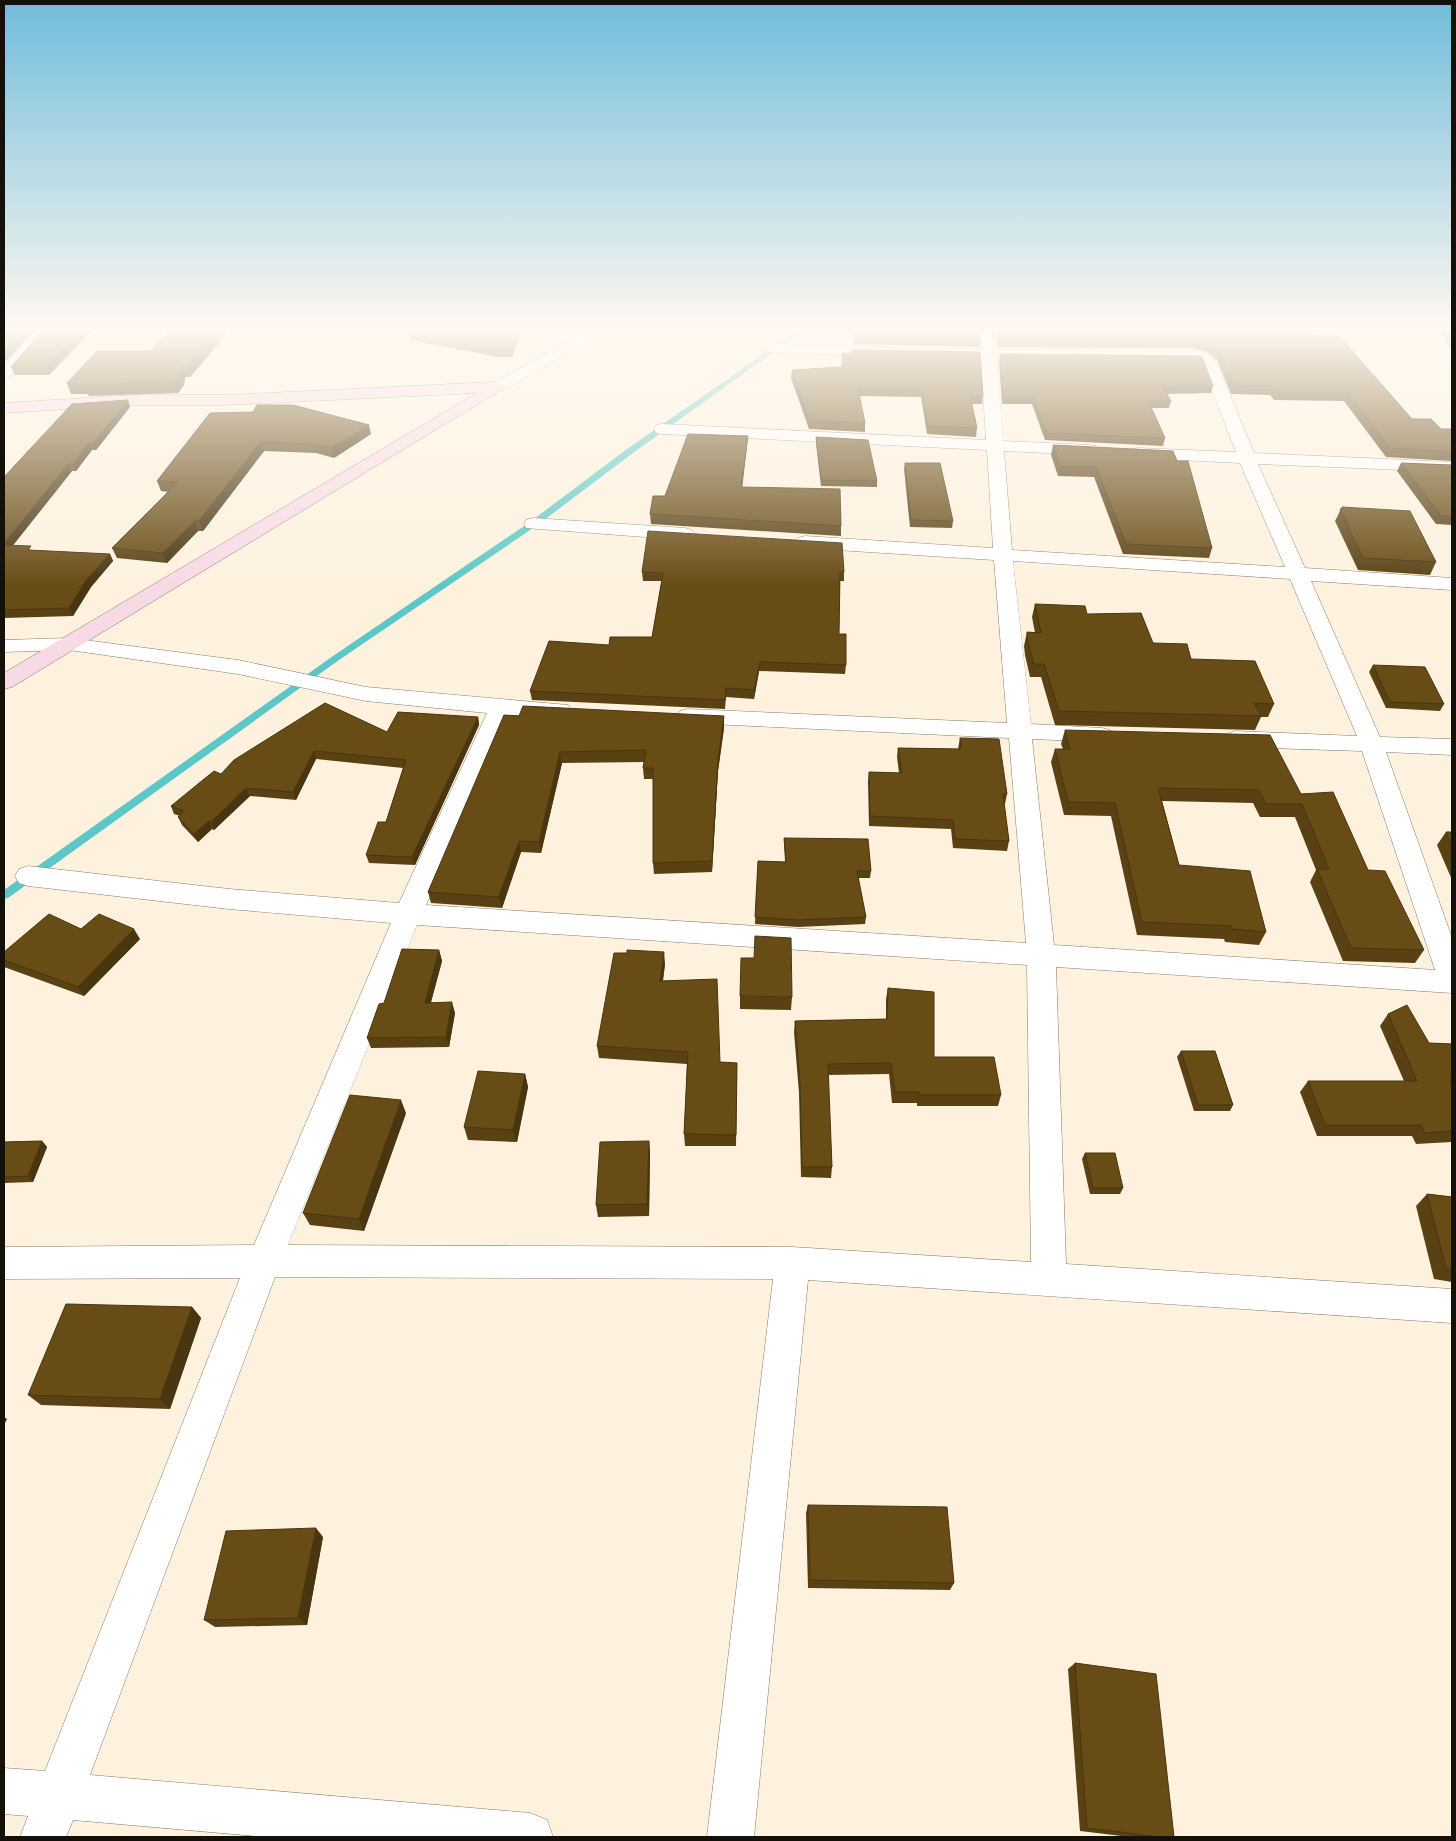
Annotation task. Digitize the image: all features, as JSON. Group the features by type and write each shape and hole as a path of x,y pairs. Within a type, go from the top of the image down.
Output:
{"street":[{"path":"4,419 40,416"},
{"path":"4,682 450,416"},
{"path":"993,416 1003,556 1041,955 1049,1280"},
{"path":"1230,416 1371,742 1452,978"},
{"path":"662,429 1452,467"},
{"path":"533,524 700,535"},
{"path":"788,541 1452,584"},
{"path":"4,646 69,644 238,667 366,694 501,707 581,711"},
{"path":"51,1817 264,1260 408,914 501,707"},
{"path":"671,716 1020,733 1127,736"},
{"path":"1215,738 1371,742 1452,747"},
{"path":"28,876 229,899 408,914 1452,982"},
{"path":"4,1263 264,1260 792,1263 1452,1306"},
{"path":"730,1837 792,1263"},
{"path":"4,1791 51,1817 530,1837"}],"building":[{"path":"61,416 115,416 93,443 89,443 73,464 68,464 4,544 4,477"},
{"path":"208,416 334,416 369,425 331,448 314,444 261,442 199,521 195,521 163,553 112,548 178,482 157,481"},
{"path":"808,416 864,416 865,423 810,421"},
{"path":"926,416 974,416 977,428 928,426"},
{"path":"1040,416 1155,416 1165,438 1047,433"},
{"path":"1365,416 1409,416 1412,419 1431,419 1441,429 1452,429 1452,452 1390,448"},
{"path":"688,434 748,436 741,487 840,489 841,526 650,514 653,496 665,496"},
{"path":"816,437 868,440 877,481 821,480"},
{"path":"1053,445 1173,451 1177,461 1188,461 1212,548 1126,544 1096,467 1060,466"},
{"path":"905,463 940,463 953,521 911,520"},
{"path":"1401,463 1452,465 1452,516 1441,516"},
{"path":"1342,507 1410,511 1436,562 1363,558 1340,509 1343,509"},
{"path":"648,531 842,543 844,572 840,572 839,634 846,634 846,665 760,662 754,690 726,688 725,700 530,691 549,641 609,645 610,637 652,637 663,573 642,572"},
{"path":"4,545 31,546 28,550 110,554 87,579 69,608 4,610"},
{"path":"1035,604 1085,606 1087,614 1141,613 1153,643 1187,644 1191,659 1255,661 1274,704 1254,703 1261,716 1059,711 1044,664 1034,664 1028,642 1027,632 1041,633"},
{"path":"1373,665 1425,667 1444,704 1390,702"},
{"path":"325,703 387,732 398,712 478,717 412,857 366,855 378,822 386,822 406,760 314,751 293,792 246,788 211,822 209,821 194,834 178,817 184,811 171,806 214,771 221,774 234,760"},
{"path":"523,706 724,716 718,760 712,861 653,863 653,768 643,768 646,750 560,752 539,842 519,841 499,897 428,892 504,715 519,716"},
{"path":"1065,730 1270,735 1301,794 1333,792 1368,870 1385,871 1424,950 1351,948 1317,869 1329,869 1302,804 1266,804 1259,790 1158,788 1179,865 1250,871 1266,932 1232,929 1231,926 1142,922 1115,803 1068,802 1055,749 1070,749"},
{"path":"960,738 999,739 1007,794 1003,794 1009,841 955,839 953,820 870,816 869,772 902,773 898,748 961,749"},
{"path":"1446,832 1452,832 1452,848"},
{"path":"784,838 868,839 871,871 857,871 866,917 799,920 755,917 758,861 786,862"},
{"path":"49,914 81,929 99,914 134,929 78,987 4,960 4,952"},
{"path":"755,936 791,938 792,997 740,996 741,958 754,958"},
{"path":"402,949 439,950 425,1003 452,1002 446,1037 367,1038 379,1004 384,1003"},
{"path":"627,950 664,952 660,981 717,979 720,1062 737,1063 736,1135 684,1134 688,1052 597,1046 614,953 627,953"},
{"path":"888,988 934,992 934,1057 994,1057 1001,1095 920,1095 919,1092 895,1092 891,1063 828,1064 832,1167 802,1167 800,1083 795,1021 887,1019"},
{"path":"1407,1005 1429,1043 1452,1044 1452,1080 1450,1079 1452,1084 1452,1131 1425,1133 1421,1125 1325,1125 1308,1081 1417,1081 1388,1014"},
{"path":"1181,1051 1215,1051 1233,1105 1198,1105"},
{"path":"478,1071 525,1074 513,1130 464,1127"},
{"path":"350,1095 401,1100 359,1219 303,1213"},
{"path":"42,1141 28,1176 4,1177 4,1142"},
{"path":"649,1141 647,1204 596,1205 600,1142"},
{"path":"1085,1153 1115,1153 1123,1188 1093,1188"},
{"path":"1427,1194 1452,1197 1452,1269 1446,1268"},
{"path":"66,1304 192,1307 160,1399 28,1395"},
{"path":"808,1505 947,1507 954,1583 810,1580"},
{"path":"316,1528 298,1618 204,1620 226,1531"},
{"path":"1075,1663 1156,1674 1174,1837 1087,1828"}],"waterway":[{"path":"4,895 336,658 533,524 680,416"}]}
